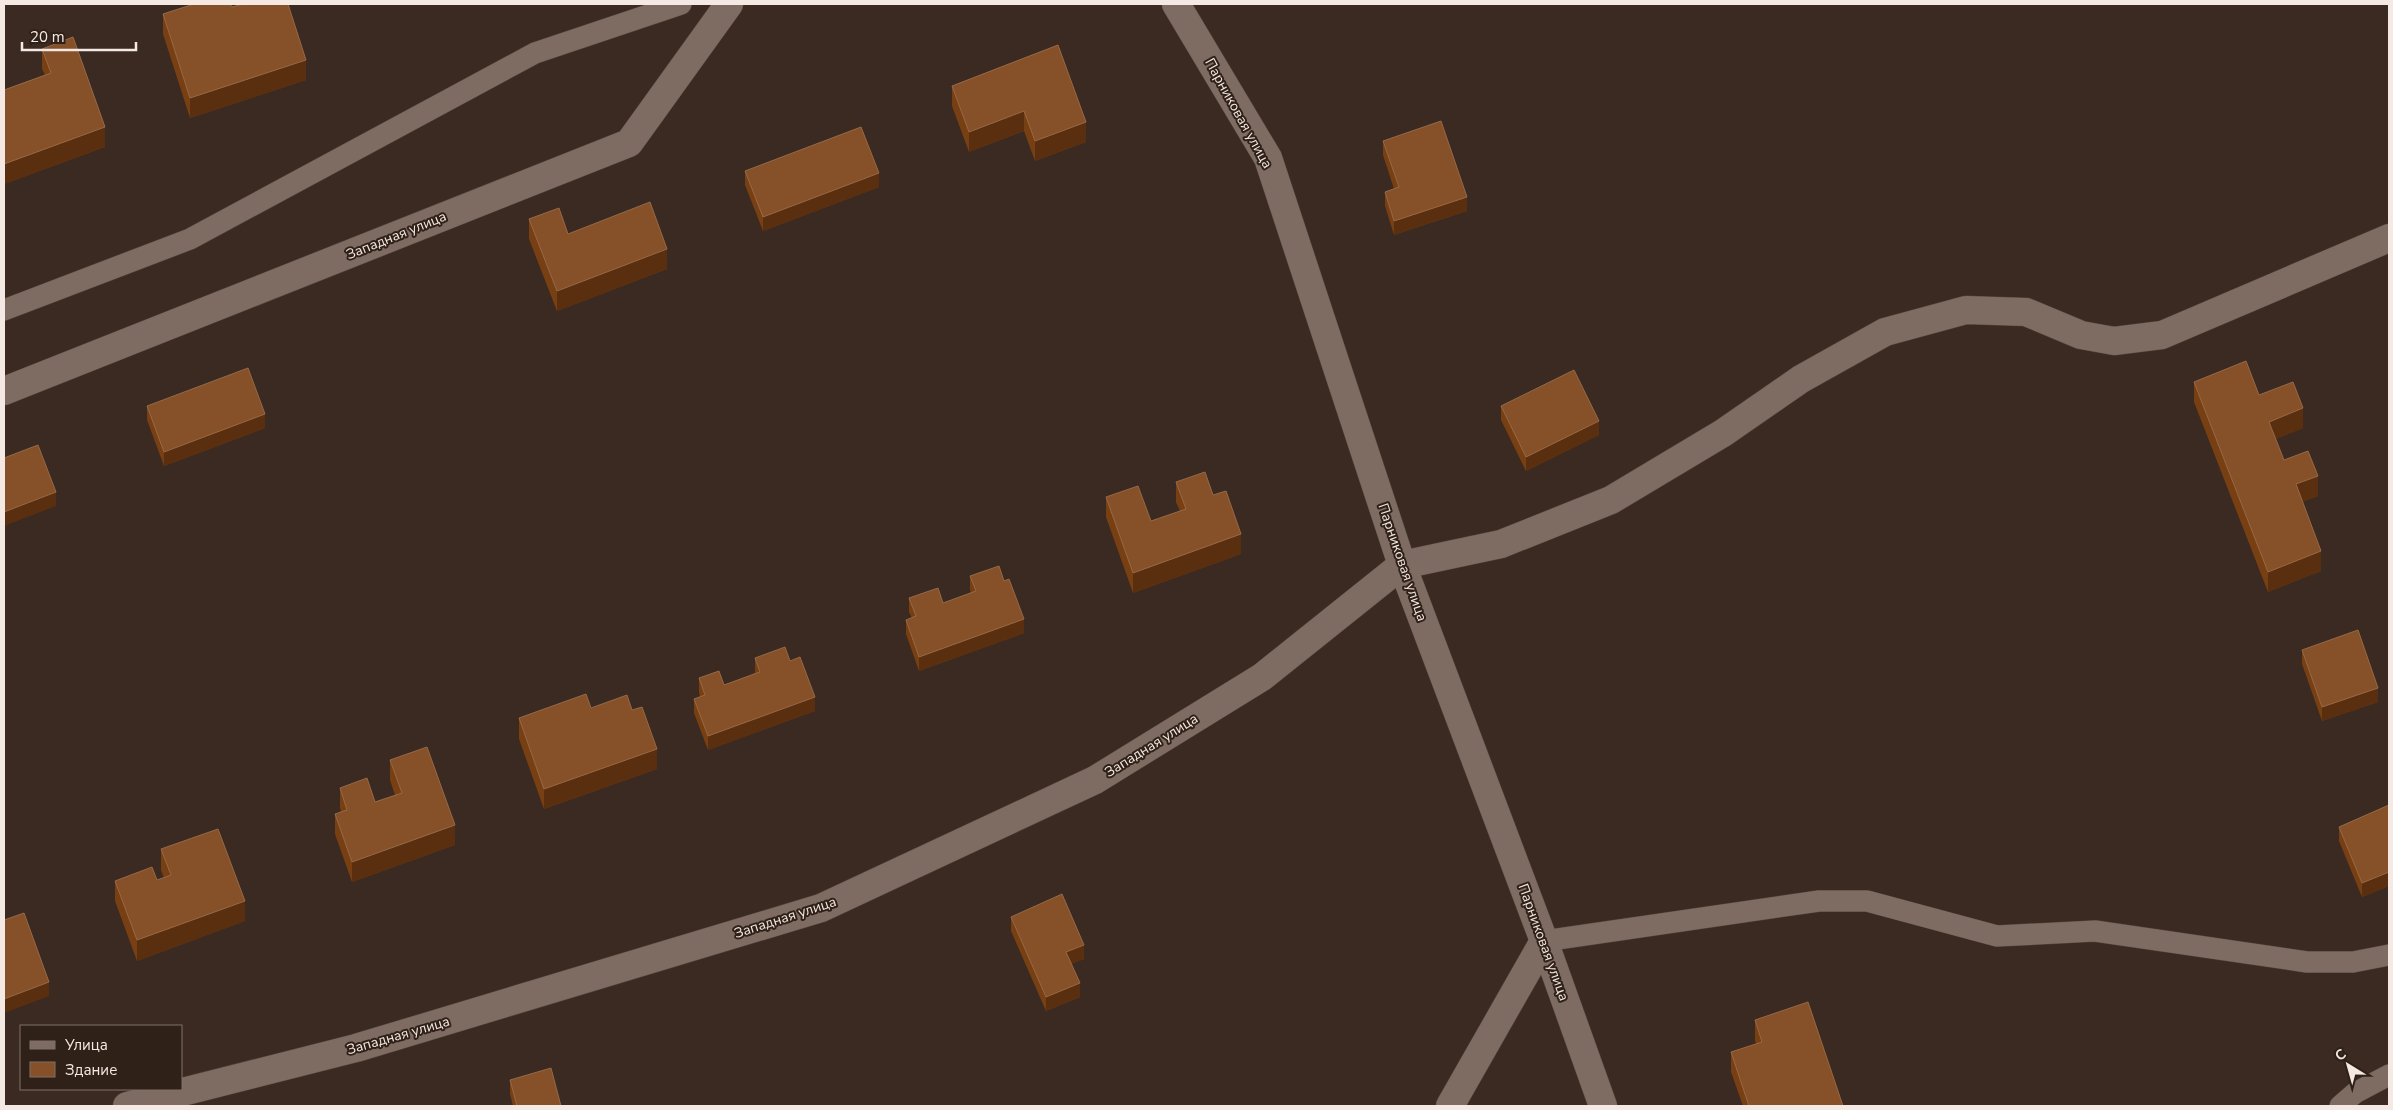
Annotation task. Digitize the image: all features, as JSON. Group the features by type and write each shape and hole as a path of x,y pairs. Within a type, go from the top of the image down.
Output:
{"street":[{"name":"Западная улица","path":"4,391 629,143 729,4"},
{"name":"Парниковая улица","path":"1183,15 1268,158 1402,565 1544,941 1603,1106"},
{"path":"1402,565 1501,544 1611,500 1723,433 1800,379 1885,332 1966,310 2026,312 2081,335 2114,341 2162,336 2389,238"},
{"name":"Западная улица","path":"127,1106 356,1048 821,908 1095,780 1262,677 1402,565"},
{"path":"1450,1106 1544,941"}],"lane":[{"path":"4,310 190,239 535,53 681,4"},
{"path":"1544,941 1819,901 1867,901 1997,936 2095,931 2307,962 2353,962 2389,955"},
{"path":"2340,1106 2355,1093 2389,1075"}],"building":[{"path":"194,4 230,4 232,7 243,4 288,4 306,60 190,98 163,14"},
{"path":"73,37 105,127 4,164 4,90 51,73 42,49"},
{"path":"1058,45 1086,122 1035,141 1024,111 969,132 952,86"},
{"path":"1441,121 1467,197 1394,221 1385,192 1399,187 1383,141"},
{"path":"861,127 879,173 763,217 745,171"},
{"path":"650,202 667,249 557,291 529,219 559,208 568,234"},
{"path":"2246,361 2259,395 2293,382 2303,408 2269,422 2284,460 2308,451 2318,476 2296,484 2321,551 2268,572 2194,382"},
{"path":"248,368 265,414 164,452 147,406"},
{"path":"1574,370 1599,421 1526,457 1501,406"},
{"path":"38,445 56,492 4,512 4,458"},
{"path":"1205,472 1213,495 1226,491 1241,534 1133,573 1106,497 1138,486 1151,521 1186,509 1176,482"},
{"path":"999,566 1004,581 1009,579 1024,619 919,657 906,620 916,616 909,598 938,588 943,603 976,591 970,576"},
{"path":"2358,630 2378,688 2322,707 2302,650"},
{"path":"785,647 790,661 800,657 815,697 708,736 694,699 705,695 699,678 719,671 724,685 760,672 755,658"},
{"path":"586,694 591,708 627,695 632,710 642,707 657,749 544,789 519,718"},
{"path":"427,747 455,825 352,862 335,814 347,810 340,788 367,778 375,802 402,793 390,760"},
{"path":"2389,805 2389,872 2362,883 2339,827"},
{"path":"218,829 245,901 137,940 115,881 152,867 157,880 171,875 161,849"},
{"path":"1062,894 1084,945 1066,952 1080,983 1046,997 1011,917"},
{"path":"24,913 49,982 4,999 4,920"},
{"path":"1808,1002 1843,1106 1749,1106 1731,1052 1762,1042 1755,1020"},
{"path":"551,1068 561,1106 517,1106 510,1080"}]}
